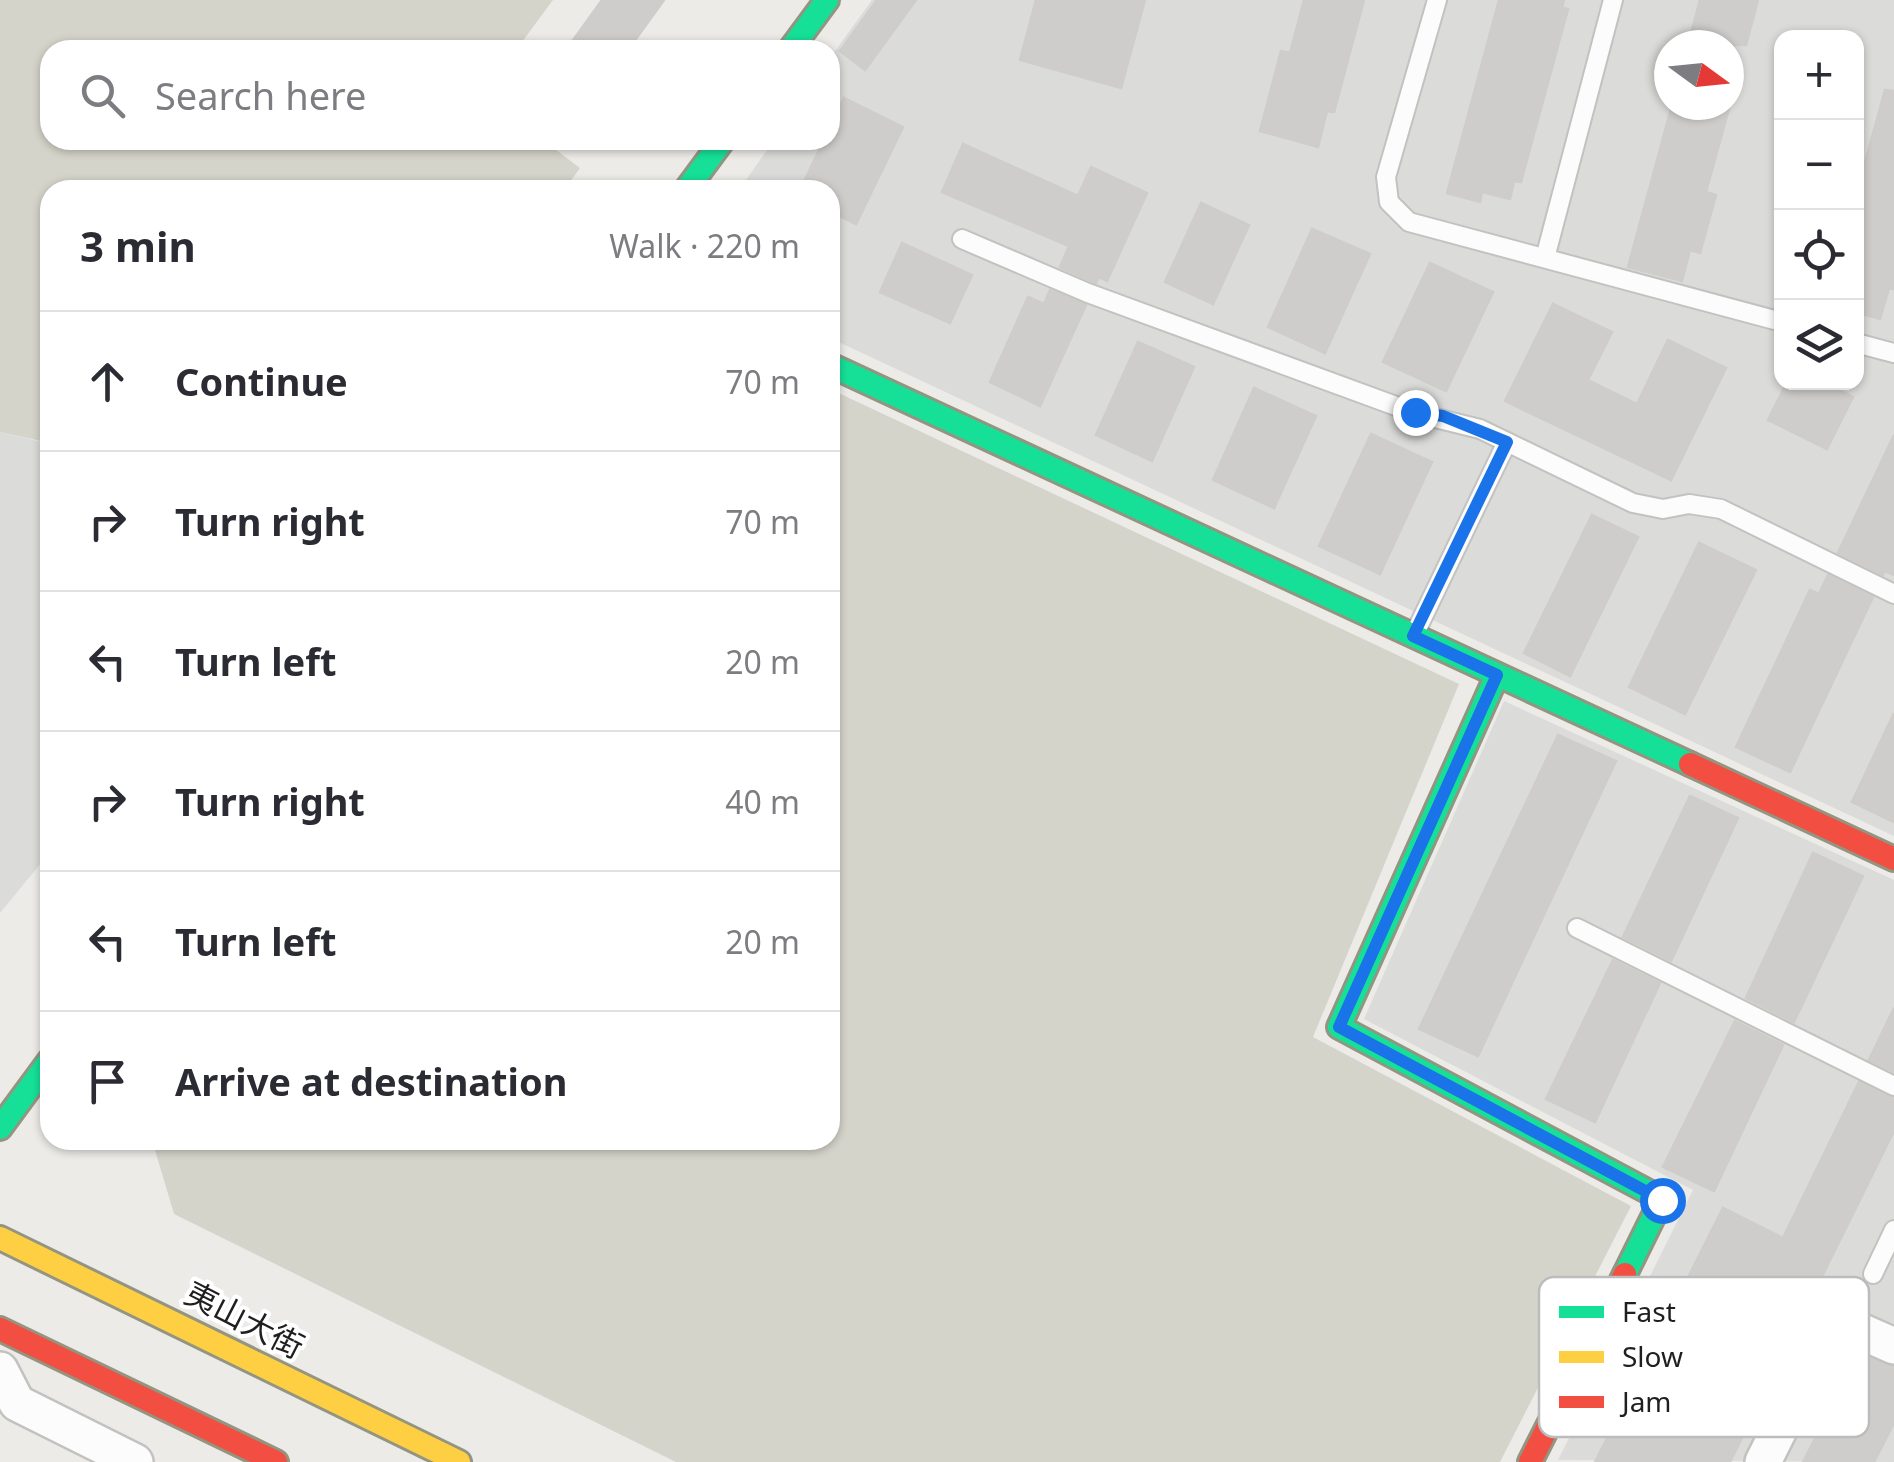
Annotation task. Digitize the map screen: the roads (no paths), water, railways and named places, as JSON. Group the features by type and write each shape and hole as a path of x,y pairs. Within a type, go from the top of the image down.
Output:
{"street":[{"path":"797,40 827,0"},
{"path":"693,180 716,150"},
{"path":"840,370 1894,859"},
{"path":"1497,675 1339,1027 1662,1200 1623,1277"},
{"path":"0,1128 40,1074"},
{"name":"夷山大街","path":"0,1238 149,1307 459,1462"},
{"path":"0,1328 276,1462"},
{"path":"1869,1335 1894,1346"},
{"path":"0,1370 17,1403 135,1462"},
{"path":"1530,1462 1543,1437"},
{"path":"1763,1462 1776,1437"}],"lane":[{"path":"1436,0 1386,177 1389,202 1409,222 1774,320"},
{"path":"1545,258 1613,0"},
{"path":"962,239 1088,293 1507,442 1632,503 1721,509 1894,594"},
{"path":"1864,345 1894,353"},
{"path":"1413,636 1507,442"},
{"path":"1577,928 1894,1086"},
{"path":"1873,1274 1894,1230"}]}
